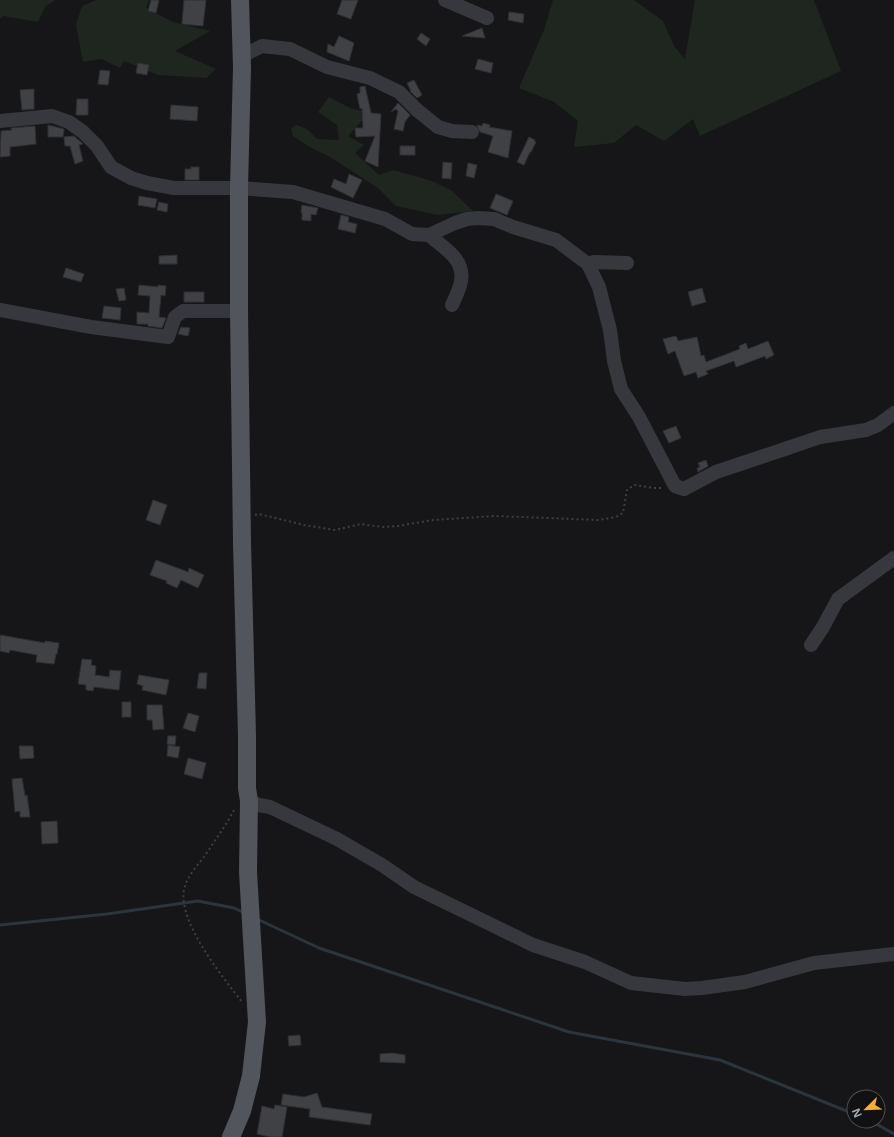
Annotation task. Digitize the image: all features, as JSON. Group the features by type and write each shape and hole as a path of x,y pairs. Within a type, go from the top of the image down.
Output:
{"main road":[{"path":"231,1137 242,1111 250,1076 257,1022 243,803 247,788 247,735 239,312 239,188 242,56 240,0"}],"street":[{"path":"446,0 487,18"},
{"path":"242,56 262,46 290,49 327,67 370,78 399,92 417,110 438,127 452,131 472,132"},
{"path":"0,121 52,116 69,122 83,132 97,146 111,167 130,178 146,183 174,188 239,188 293,192 385,219 412,234 429,234 454,223 467,219 478,218 494,219 513,228 556,240 588,264 599,287 610,330 614,361 621,389 639,417 675,486 684,489 716,472 820,437 866,430 878,426 894,413"},
{"path":"429,234 457,260 462,270 461,283 452,305"},
{"path":"588,264 594,262 627,263"},
{"path":"0,310 91,327 168,337 175,317 183,311 239,312"},
{"path":"811,644 823,627 838,600 894,558"},
{"path":"243,803 270,808 337,839 382,864 414,888 533,945 585,962 631,983 685,989 702,988 745,982 814,963 894,954"}],"path":[{"path":"242,517 259,514 304,525 335,530 361,524 390,527 432,520 495,516 599,520 616,517 623,513 627,490 634,485 654,488 675,486"},
{"path":"243,803 226,824 190,877 184,890 184,903 190,924 210,958 244,1004"}],"shaded area":[{"path":"0,0 55,0 45,7 38,22 3,16 0,19"},
{"path":"96,0 149,0 146,8 173,22 210,31 175,51 216,69 206,78 158,75 124,61 120,68 102,59 83,62 76,25 82,6"},
{"path":"553,0 634,0 663,21 674,46 685,59 695,0 814,0 841,71 700,136 693,119 664,141 636,125 614,143 574,147 578,121 554,102 519,88 544,30"},
{"path":"329,97 350,108 369,113 348,136 364,145 355,153 379,175 393,170 429,180 451,190 473,211 438,215 396,206 378,188 330,157 308,146 293,136 291,129 296,125 307,129 317,139 339,140 337,125 318,112"}],"building":[{"path":"151,0 159,0 156,13 148,11"},
{"path":"184,0 206,0 203,26 182,24"},
{"path":"342,0 358,0 351,19 337,14"},
{"path":"509,12 524,14 523,23 508,20"},
{"path":"482,28 485,38 462,36"},
{"path":"421,33 430,39 426,46 417,39"},
{"path":"339,36 354,43 349,61 327,52 328,44 334,47"},
{"path":"478,59 493,63 491,73 475,69"},
{"path":"138,63 149,65 147,75 136,73"},
{"path":"100,70 110,71 108,85 98,84"},
{"path":"414,80 422,95 417,98 410,91 407,83"},
{"path":"365,86 371,113 381,114 378,167 365,161 375,136 356,137 355,128 363,128 362,108 360,109 357,94 360,93 360,87"},
{"path":"34,89 34,109 22,110 20,90"},
{"path":"77,99 88,99 88,115 76,115"},
{"path":"398,103 410,115 405,122 403,131 394,129 398,111 396,109 391,112"},
{"path":"171,105 198,107 197,121 170,119"},
{"path":"483,123 490,125 489,127 512,131 508,158 488,152 493,136 480,132 477,125 482,126"},
{"path":"48,125 64,129 63,137 48,137"},
{"path":"35,126 36,144 10,147 10,156 0,157 1,131 12,130 11,128"},
{"path":"74,136 83,144 79,145 83,161 75,164 70,146 65,146 64,137"},
{"path":"529,137 536,142 524,165 517,162"},
{"path":"400,146 415,146 415,155 400,155"},
{"path":"443,162 452,163 451,179 442,178"},
{"path":"468,163 477,165 474,178 466,176"},
{"path":"191,167 199,167 199,180 185,180 185,169 191,169"},
{"path":"349,174 362,180 353,198 331,187 334,179 346,184"},
{"path":"496,194 513,201 507,215 490,208"},
{"path":"139,196 157,199 155,208 138,205"},
{"path":"159,202 168,204 167,212 157,210"},
{"path":"302,205 318,208 316,215 311,214 311,221 302,220"},
{"path":"341,215 349,217 348,222 357,224 355,233 338,229"},
{"path":"177,255 177,264 159,264 159,256"},
{"path":"66,268 84,274 81,282 63,277"},
{"path":"139,285 158,287 158,285 166,286 165,296 161,295 159,317 166,318 162,328 148,326 148,324 137,324 137,312 149,313 150,296 138,295"},
{"path":"124,288 126,300 119,301 116,289"},
{"path":"702,288 706,302 692,306 688,292"},
{"path":"184,292 204,292 204,302 184,302"},
{"path":"104,306 121,308 120,320 102,318"},
{"path":"181,327 190,328 188,336 178,334"},
{"path":"676,336 678,341 697,337 701,356 704,355 706,362 740,349 739,346 746,343 748,349 768,341 774,355 766,359 765,356 736,367 734,361 706,371 708,374 698,378 696,372 684,376 675,351 668,354 663,339"},
{"path":"676,426 681,438 669,443 663,431"},
{"path":"706,460 708,466 698,472 697,468 700,467 698,463"},
{"path":"153,500 167,505 160,525 146,520"},
{"path":"156,560 188,572 189,568 204,575 198,588 181,580 177,588 166,583 167,581 150,575"},
{"path":"0,635 45,643 45,641 59,643 54,664 36,662 37,655 10,650 9,653 0,651"},
{"path":"82,659 92,660 91,665 96,666 95,675 109,677 110,670 121,671 119,690 94,687 93,691 86,690 86,685 78,684"},
{"path":"199,673 207,673 206,689 197,688"},
{"path":"139,675 169,680 166,695 142,690 143,686 137,684"},
{"path":"122,702 131,702 131,717 122,717"},
{"path":"147,705 162,705 164,729 153,730 152,720 147,720"},
{"path":"188,713 199,716 195,732 183,728"},
{"path":"168,736 176,736 175,745 167,744"},
{"path":"168,745 180,747 178,758 167,756"},
{"path":"19,746 33,746 34,758 20,759"},
{"path":"188,758 206,763 202,779 184,774"},
{"path":"22,778 25,796 27,795 30,817 20,817 20,811 15,812 12,779"},
{"path":"57,821 58,843 42,844 41,822"},
{"path":"300,1035 301,1045 289,1046 288,1036"},
{"path":"392,1053 405,1055 405,1063 380,1062 380,1054"},
{"path":"317,1093 322,1107 372,1114 370,1125 309,1117 310,1109 281,1105 283,1094 304,1097"},
{"path":"275,1105 287,1107 282,1137 270,1137 257,1134 262,1106 274,1109"}],"waterway":[{"path":"0,925 107,914 198,901 234,908 245,913"},
{"path":"257,919 319,948 569,1032 720,1060 846,1111"},
{"path":"885,1129 894,1134"}]}
